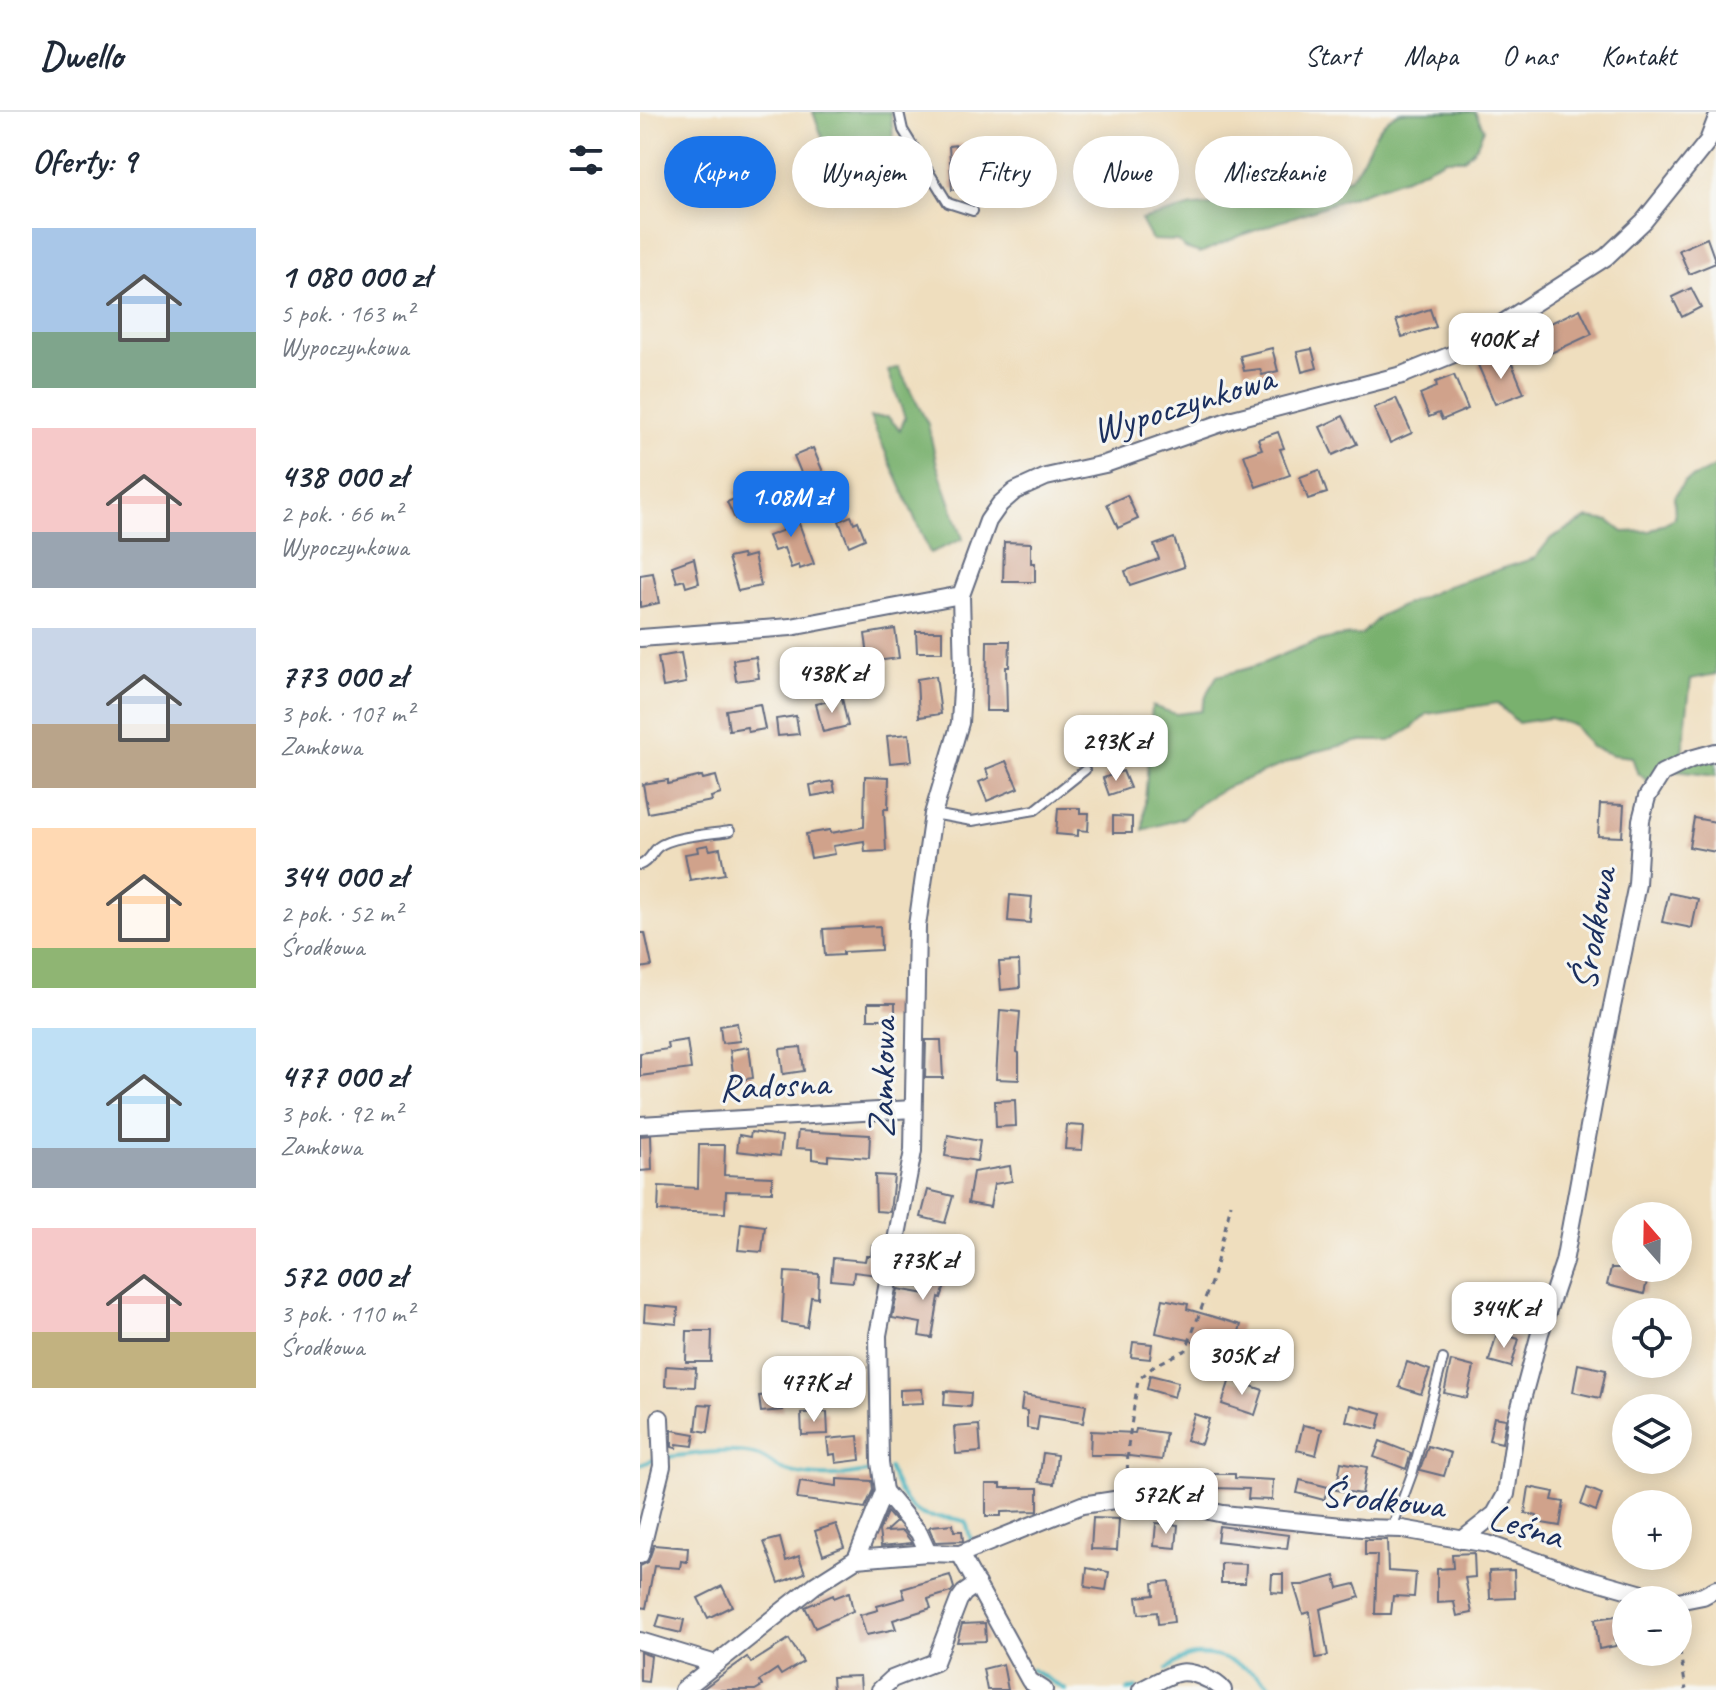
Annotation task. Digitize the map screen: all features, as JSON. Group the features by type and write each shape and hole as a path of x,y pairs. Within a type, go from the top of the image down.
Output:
{"street":[{"name":"Wypoczynkowa","path":"961,595 988,521 1000,504 1015,491 1046,477 1105,464 1233,419 1402,375 1456,353 1606,257 1644,221 1708,141 1716,120"},
{"path":"640,638 791,627 961,595"},
{"name":"Zamkowa","path":"856,1559 884,1491 880,1462 878,1335 913,1151 917,926 933,814 960,723 963,673 961,595"},
{"name":"Środkowa","path":"683,1690 815,1585 856,1559 928,1553 960,1554 1082,1505 1140,1496 1223,1514 1392,1529 1462,1540 1495,1514 1506,1494 1517,1418 1540,1333 1564,1262 1637,884 1641,820 1647,797 1662,773 1691,759 1716,752"},
{"name":"Radosna","path":"640,1125 913,1109"},
{"path":"640,1555 662,1466 660,1418"},
{"path":"884,1491 919,1533 928,1553"},
{"name":"Leśna","path":"1462,1540 1488,1544 1615,1586"},
{"path":"960,1554 1030,1681 1044,1690"},
{"path":"880,1690 892,1679 935,1662 959,1600 977,1584"},
{"path":"1692,1598 1716,1589"},
{"path":"640,1641 716,1664"},
{"path":"1141,1690 1182,1671 1191,1671 1223,1690"}],"lane":[{"path":"899,112 903,130 948,203 973,211"},
{"path":"933,814 972,821 1035,810 1085,770"},
{"path":"640,865 649,861 657,848 669,842 730,831"},
{"path":"1392,1529 1413,1471 1443,1359"}],"path":[{"path":"1126,1499 1128,1446 1138,1380 1154,1366 1186,1350 1213,1277 1231,1204"},
{"path":"1682,1666 1686,1690"}],"green space":[{"path":"813,112 890,112 893,136 822,136"},
{"path":"1400,112 1475,112 1484,129 1476,147 1464,159 1446,159 1408,177 1353,196 1353,175 1376,133"},
{"path":"1193,206 1319,208 1200,253 1185,248 1177,241 1152,240 1141,220"},
{"path":"898,367 928,424 937,465 963,539 930,553 870,417 888,417 900,430 905,418 888,371"},
{"path":"1716,466 1716,674 1691,679 1681,762 1716,754 1716,776 1668,770 1653,786 1637,772 1632,757 1613,755 1591,747 1574,725 1549,718 1518,723 1497,703 1427,714 1412,728 1390,741 1361,741 1314,752 1227,787 1204,800 1183,818 1143,830 1152,706 1176,714 1201,711 1217,676 1254,667 1324,640 1361,635 1381,615 1448,586 1535,558 1551,538 1588,518 1609,521 1623,532 1650,531 1675,518 1674,497 1684,482"}],"building":[{"path":"1707,238 1716,263 1689,274 1679,250"},
{"path":"1691,288 1701,307 1682,317 1672,297"},
{"path":"1430,309 1436,327 1402,337 1396,320"},
{"path":"1580,309 1592,334 1549,354 1538,329"},
{"path":"1272,348 1278,371 1262,375 1260,369 1244,371 1240,356"},
{"path":"1312,349 1317,368 1302,372 1297,352"},
{"path":"1496,357 1501,369 1512,364 1524,393 1495,404 1478,365"},
{"path":"1454,375 1468,409 1442,420 1439,413 1429,417 1420,394 1437,387 1436,382"},
{"path":"1396,398 1412,433 1390,443 1374,408"},
{"path":"1343,416 1357,444 1333,455 1320,427"},
{"path":"1278,432 1284,448 1280,449 1290,475 1256,487 1244,455 1262,449 1258,439"},
{"path":"813,448 828,484 809,492 794,456"},
{"path":"1319,470 1327,493 1308,499 1300,477"},
{"path":"759,482 768,504 735,519 727,502 737,498 735,492"},
{"path":"1127,495 1138,519 1118,528 1107,504"},
{"path":"791,502 814,564 800,569 799,565 791,568 784,548 774,551 768,536 784,530 776,508"},
{"path":"851,516 854,523 858,521 865,539 849,546 839,521"},
{"path":"1174,538 1184,567 1130,585 1125,571 1159,559 1154,545"},
{"path":"1004,542 1031,543 1035,582 1003,582"},
{"path":"742,555 743,558 754,555 761,586 738,591 728,558"},
{"path":"694,558 699,583 686,587 684,580 677,582 672,566"},
{"path":"653,573 659,603 640,607 640,575"},
{"path":"895,629 899,658 869,662 865,634"},
{"path":"916,631 942,631 942,652 917,652"},
{"path":"987,641 1010,641 1009,667 1006,667 1007,711 986,711"},
{"path":"818,652 822,676 811,678 805,654"},
{"path":"681,653 686,683 663,687 658,657"},
{"path":"756,657 759,678 736,681 733,660"},
{"path":"936,676 941,714 919,717 917,679"},
{"path":"842,698 848,726 823,732 816,704"},
{"path":"760,704 765,729 748,732 747,727 729,730 726,710"},
{"path":"796,716 799,734 778,736 776,719"},
{"path":"1117,719 1128,740 1105,752 1094,731"},
{"path":"909,734 912,761 890,763 887,736"},
{"path":"1006,761 1018,788 987,801 979,782 989,778 986,769"},
{"path":"1123,771 1130,788 1109,795 1103,778"},
{"path":"702,776 703,779 716,776 721,794 711,797 712,801 648,813 643,784 668,780 668,784"},
{"path":"865,776 889,777 888,809 884,809 886,851 865,852 864,841 833,846 835,854 811,858 806,834 864,827"},
{"path":"833,781 835,792 812,796 810,785"},
{"path":"1600,804 1624,805 1622,837 1598,836"},
{"path":"1058,808 1080,808 1080,813 1089,813 1088,831 1078,830 1078,836 1056,834"},
{"path":"1113,816 1132,817 1132,833 1113,833"},
{"path":"1694,818 1716,822 1716,852 1689,847"},
{"path":"708,845 710,850 720,848 725,874 690,880 685,854 698,852 697,847"},
{"path":"1669,893 1698,899 1692,928 1662,922"},
{"path":"1010,895 1032,897 1030,923 1008,921"},
{"path":"880,926 881,950 825,956 823,929"},
{"path":"640,933 645,933 652,966 640,968"},
{"path":"1019,961 1020,988 1001,990 999,962"},
{"path":"868,1003 895,1003 895,1019 868,1019"},
{"path":"1000,1010 1020,1012 1017,1052 1019,1080 996,1079"},
{"path":"737,1023 740,1041 722,1043 720,1026"},
{"path":"687,1040 691,1069 640,1076 640,1053 668,1049 667,1043"},
{"path":"926,1040 941,1040 943,1078 925,1078"},
{"path":"749,1047 753,1078 734,1081 730,1050"},
{"path":"801,1047 804,1071 783,1074 780,1049"},
{"path":"1015,1100 1016,1126 996,1127 995,1101"},
{"path":"1067,1125 1084,1126 1082,1150 1065,1149"},
{"path":"798,1131 870,1135 869,1158 828,1155 828,1161 812,1159 812,1149 796,1148"},
{"path":"751,1132 782,1136 780,1156 737,1151 739,1135 750,1137"},
{"path":"651,1135 652,1170 640,1171 640,1136"},
{"path":"948,1135 980,1141 977,1161 945,1156"},
{"path":"699,1145 725,1145 724,1175 772,1177 772,1192 726,1191 725,1213 658,1211 659,1186 698,1188"},
{"path":"1010,1166 1012,1181 994,1184 990,1207 968,1203 973,1172"},
{"path":"875,1175 894,1176 890,1212 876,1211"},
{"path":"928,1190 953,1196 945,1223 921,1217"},
{"path":"741,1223 765,1226 762,1252 738,1250"},
{"path":"872,1246 883,1248 878,1275 854,1272 853,1282 831,1280 833,1258 865,1261 866,1256 871,1256"},
{"path":"936,1263 951,1268 939,1297 932,1338 919,1336 921,1323 892,1318 898,1289 926,1294"},
{"path":"1611,1268 1612,1282 1647,1282 1644,1294 1607,1285"},
{"path":"785,1272 819,1274 818,1298 811,1297 807,1327 782,1323"},
{"path":"1163,1299 1188,1304 1187,1309 1241,1325 1232,1354 1198,1345 1198,1342 1156,1333"},
{"path":"645,1305 678,1308 677,1324 644,1321"},
{"path":"687,1331 712,1331 711,1362 686,1362"},
{"path":"1497,1333 1519,1339 1511,1367 1489,1361"},
{"path":"1133,1342 1152,1344 1150,1359 1131,1357"},
{"path":"1451,1361 1474,1367 1467,1398 1444,1393"},
{"path":"1407,1362 1430,1370 1421,1394 1399,1387"},
{"path":"1578,1364 1606,1370 1600,1398 1573,1392"},
{"path":"666,1366 696,1368 695,1387 665,1386"},
{"path":"834,1368 856,1369 854,1393 833,1392"},
{"path":"1150,1375 1178,1382 1174,1397 1147,1389"},
{"path":"1230,1379 1263,1390 1255,1415 1222,1404"},
{"path":"922,1389 923,1403 900,1404 900,1390"},
{"path":"945,1391 971,1393 970,1407 944,1405"},
{"path":"781,1394 783,1410 761,1412 759,1396"},
{"path":"1023,1395 1086,1405 1083,1423 1039,1416 1037,1430 1027,1428 1027,1411 1021,1410"},
{"path":"699,1404 712,1405 708,1432 696,1430"},
{"path":"1350,1405 1382,1413 1378,1429 1346,1421"},
{"path":"827,1412 828,1434 802,1435 801,1413"},
{"path":"1194,1414 1209,1419 1201,1444 1186,1440"},
{"path":"1494,1417 1506,1419 1502,1443 1489,1440"},
{"path":"979,1425 981,1452 956,1454 954,1427"},
{"path":"1303,1425 1322,1429 1316,1455 1297,1450"},
{"path":"1136,1429 1166,1433 1162,1460 1090,1455 1091,1431 1135,1433"},
{"path":"672,1430 695,1434 693,1446 677,1444 676,1448 672,1447"},
{"path":"858,1436 860,1460 836,1463 835,1454 829,1455 827,1439"},
{"path":"1380,1441 1411,1453 1406,1469 1374,1457"},
{"path":"1428,1446 1451,1453 1444,1476 1420,1470"},
{"path":"1043,1453 1057,1455 1054,1484 1039,1482"},
{"path":"1341,1462 1367,1467 1362,1494 1336,1490"},
{"path":"1214,1474 1273,1480 1272,1500 1248,1499 1249,1489 1213,1488"},
{"path":"837,1479 872,1481 873,1490 865,1508 797,1499 800,1481 837,1486"},
{"path":"1300,1480 1328,1487 1324,1500 1297,1493"},
{"path":"986,1484 1001,1484 1001,1488 1038,1488 1038,1511 1001,1512 1001,1516 986,1516"},
{"path":"1529,1487 1554,1492 1552,1500 1564,1502 1560,1526 1536,1522 1537,1516 1525,1513"},
{"path":"1587,1488 1602,1494 1596,1511 1581,1505"},
{"path":"887,1512 896,1522 885,1532 903,1531 912,1543 881,1546 879,1531"},
{"path":"1093,1518 1119,1519 1117,1550 1091,1549"},
{"path":"1156,1523 1178,1525 1176,1548 1154,1546"},
{"path":"836,1524 844,1547 823,1555 815,1531"},
{"path":"953,1524 954,1531 962,1531 963,1541 935,1542 929,1528 931,1526"},
{"path":"1219,1526 1289,1535 1287,1549 1217,1541"},
{"path":"780,1538 786,1561 799,1556 805,1573 779,1583 764,1542"},
{"path":"1365,1540 1387,1540 1388,1571 1416,1573 1414,1597 1393,1596 1391,1614 1375,1614 1377,1555 1365,1555"},
{"path":"654,1545 688,1548 687,1562 681,1561 680,1568 654,1566 646,1608 640,1607 640,1566 648,1562"},
{"path":"1474,1553 1475,1577 1465,1578 1472,1613 1457,1616 1454,1602 1437,1603 1437,1569 1453,1568 1452,1554"},
{"path":"1221,1563 1246,1564 1245,1583 1221,1583"},
{"path":"1087,1568 1109,1572 1106,1590 1085,1587"},
{"path":"1514,1570 1515,1598 1490,1599 1489,1571"},
{"path":"1272,1574 1283,1574 1283,1593 1271,1592"},
{"path":"950,1575 954,1588 951,1592 928,1599 931,1608 893,1620 896,1629 866,1635 860,1615 878,1610 877,1606 905,1598 902,1589"},
{"path":"1335,1576 1338,1588 1355,1584 1360,1597 1320,1609 1328,1656 1316,1658 1310,1612 1303,1614 1294,1585"},
{"path":"1169,1581 1174,1622 1158,1624 1157,1612 1139,1614 1137,1597 1154,1595 1153,1583"},
{"path":"722,1586 732,1606 708,1618 698,1598"},
{"path":"849,1592 853,1611 815,1628 805,1607"},
{"path":"660,1615 684,1620 681,1633 656,1627"},
{"path":"1612,1617 1612,1647 1599,1649 1595,1619"},
{"path":"985,1623 986,1641 957,1642 962,1624"},
{"path":"789,1639 803,1662 781,1675 777,1669 759,1681 762,1686 755,1690 701,1690 747,1657 751,1663"},
{"path":"640,1652 651,1656 648,1682 640,1681"},
{"path":"1003,1664 1008,1690 987,1690 983,1669"},
{"path":"860,1676 861,1690 833,1690 832,1677"}],"waterway":[{"path":"667,1457 735,1452 760,1456 783,1470 805,1475 839,1476 871,1471"},
{"path":"640,1465 656,1459"},
{"path":"889,1468 910,1507 925,1515 966,1522 971,1540"},
{"path":"976,1558 987,1587"},
{"path":"1167,1669 1189,1656 1212,1656 1236,1663 1276,1690"},
{"path":"1031,1669 1066,1690"},
{"path":"1127,1690 1136,1688"}]}
